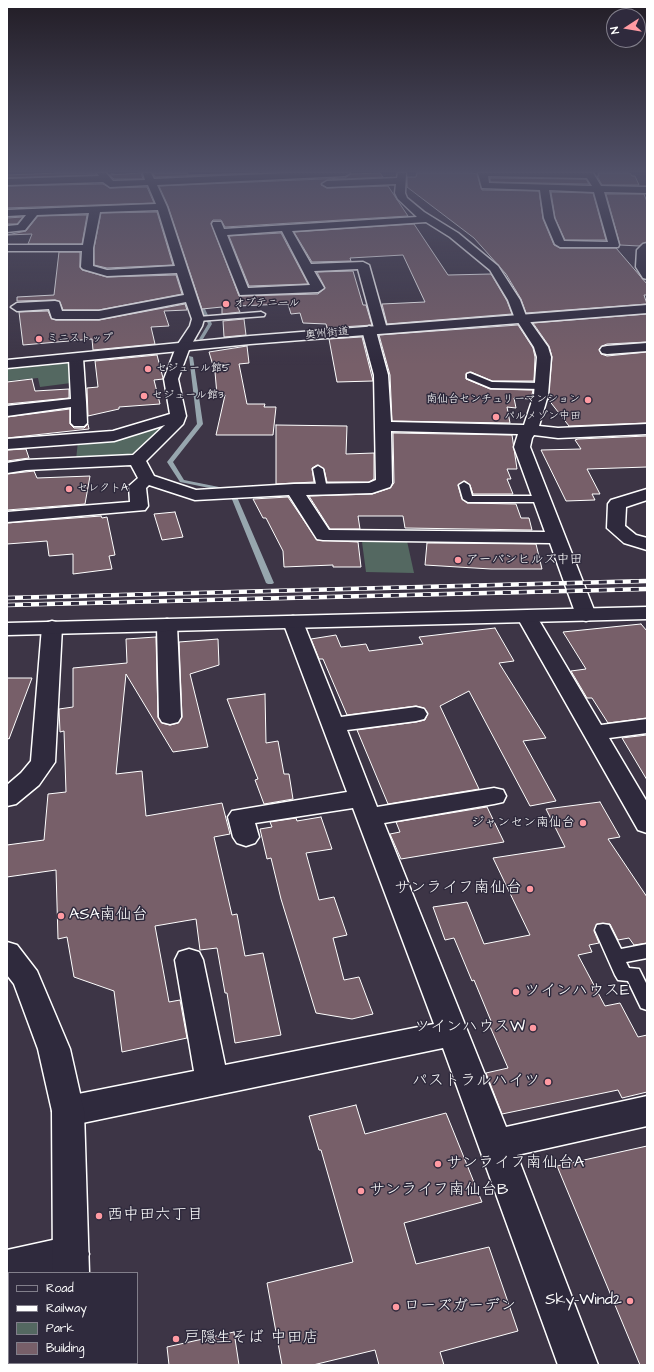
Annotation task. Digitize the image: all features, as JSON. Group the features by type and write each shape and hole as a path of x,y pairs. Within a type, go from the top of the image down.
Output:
{"street":[{"path":"90,237 87,267 93,271 107,273 181,269"},
{"path":"7,468 26,465 137,460 175,424 178,416 171,379 183,347 196,326 198,319 171,237"},
{"path":"222,237 244,292 318,288 290,237"},
{"path":"456,237 494,268 514,300 522,318 541,347 544,357 541,395 530,430 524,438 522,448 586,615"},
{"path":"557,237 560,244 614,245 612,237"},
{"path":"647,246 642,250 642,267 647,276"},
{"path":"7,248 88,248"},
{"path":"137,460 147,478 195,495 246,490 372,488 384,483 381,375 375,330 363,265 308,268"},
{"path":"17,307 55,305 56,315 99,315 191,297"},
{"name":"奥州街道","path":"7,364 375,330 647,308"},
{"path":"607,350 647,347"},
{"path":"76,358 79,423"},
{"path":"7,411 78,402"},
{"path":"7,444 114,436 178,416"},
{"path":"383,426 530,430 558,433 647,429"},
{"path":"7,517 139,506 137,486 147,478"},
{"path":"294,489 323,535 556,538"},
{"path":"647,494 617,504 616,528 630,539 647,544"},
{"path":"7,630 52,627 647,613"},
{"path":"527,617 594,733 644,815"},
{"path":"293,622 496,1144 578,1365"},
{"path":"167,625 170,717"},
{"path":"7,798 30,779 43,762 52,627"},
{"path":"333,725 416,714"},
{"path":"594,733 647,726"},
{"path":"246,837 241,817 365,808 494,796"},
{"path":"7,953 27,978 54,1049 68,1111 71,1263 7,1268"},
{"path":"189,960 212,1082"},
{"path":"68,1111 452,1033"},
{"path":"496,1144 647,1111"}],"lane":[{"path":"198,319 261,314"},
{"path":"470,376 491,385 542,386"},
{"path":"318,469 322,489"},
{"path":"464,485 468,499 542,499"},
{"path":"603,930 624,975 633,974 647,1003"},
{"path":"616,957 647,951"}],"green space":[{"path":"70,363 71,383 40,387 38,378 7,381 7,369"},
{"path":"171,423 137,456 76,460 78,441"},
{"path":"407,541 414,573 366,572 362,542"}],"building":[{"path":"31,237 83,237 82,244 28,244"},
{"path":"96,237 165,237 173,265 107,268 94,265 94,248"},
{"path":"178,237 216,237 239,296 318,294 325,288 317,272 353,271 363,305 366,305 372,325 327,328 326,324 303,323 300,313 291,314 288,304 237,306 240,312 222,314 222,307 202,309"},
{"path":"229,237 283,237 308,284 249,286"},
{"path":"297,237 423,237 448,275 491,274 507,301 512,314 387,324 382,304 425,302 403,255 350,258 351,261 312,262"},
{"path":"473,237 551,237 554,245 560,248 616,248 647,284 647,295 644,295 647,304 526,313 521,299 506,274"},
{"path":"564,237 605,237 606,240 565,240"},
{"path":"618,237 647,237 647,242 639,246 620,245"},
{"path":"59,252 80,252 80,267 82,270 107,277 176,275 182,294 99,310 63,310 60,302 55,300 17,301 17,297 54,295"},
{"path":"185,304 187,310 164,311 169,326 151,327 155,344 93,350 92,339 23,345 19,312 48,311 51,318 56,320 99,320"},
{"path":"647,314 647,342 607,344 599,349 601,354 607,356 647,352 647,423 569,426 548,399 552,357 549,346 533,323"},
{"path":"244,319 246,335 224,337 223,321"},
{"path":"518,325 533,348 535,357 534,381 492,381 471,372 466,374 466,379 490,389 533,390 531,399 514,398 516,408 507,407 510,423 392,421 390,375 379,335"},
{"path":"362,337 373,381 337,382 329,339"},
{"path":"247,346 249,363 239,364 247,404 265,404 264,407 276,407 273,435 216,435 225,395 217,395 215,372 209,352"},
{"path":"157,355 163,378 154,380 160,404 119,407 119,409 88,416 87,388 98,387 95,361"},
{"path":"32,379 35,391 69,389 69,398 7,404 7,382"},
{"path":"70,409 70,424 74,428 84,428 88,424 89,429 7,438 7,417"},
{"path":"276,425 347,426 346,454 374,453 374,479 369,482 327,482 324,469 317,465 312,468 314,482 276,484"},
{"path":"393,433 512,435 517,469 507,469 511,479 507,479 513,494 473,494 470,485 465,481 458,485 462,499 467,503 516,504 521,518 529,518 532,530 405,528 403,516 358,516 360,529 330,529 309,496 372,494 390,488 394,483"},
{"path":"647,436 647,467 587,469 600,494 592,494 595,500 566,501 541,450 581,449 575,440 578,439"},
{"path":"26,449 29,458 7,461 7,450"},
{"path":"34,471 37,478 90,476 85,504 7,510 7,474"},
{"path":"288,497 317,540 358,542 361,567 333,567 333,565 284,567 283,551 266,518 263,518 253,499"},
{"path":"175,512 183,537 162,540 154,514"},
{"path":"101,516 102,518 107,517 115,555 109,556 112,569 73,574 73,554 49,556 47,541 7,544 7,523"},
{"path":"427,543 536,544 542,569 491,569 425,565"},
{"path":"641,624 647,631 647,718 608,723 592,698 587,698 571,671 586,669 563,632"},
{"path":"495,628 514,661 499,663 546,738 523,741 556,801 530,806 469,691 440,706 479,789 388,804 357,730 425,720 428,713 424,708 416,706 347,715 323,659 319,659 311,639 336,635 341,647 366,644 369,651 423,644 419,637"},
{"path":"156,637 158,717 162,723 170,725 178,723 182,717 179,642 218,639 219,665 190,674 208,747 173,752 126,674 116,774 142,771 146,816 222,803 230,834 214,837 232,915 237,914 245,956 263,953 281,1035 235,1043 227,993 225,993 217,948 200,950 196,919 155,926 169,1002 180,1000 187,1038 122,1052 114,991 74,977 67,937 58,939 56,870 7,877 7,845 44,840 48,794 66,792 64,731 60,732 59,709 73,707 73,668 127,663 126,639"},
{"path":"7,678 32,678 9,739 7,738"},
{"path":"265,694 266,743 278,741 284,774 289,774 293,799 264,804 255,780 258,779 227,699"},
{"path":"647,735 647,780 622,738"},
{"path":"600,802 620,837 608,839 647,897 647,943 634,945 629,938 618,940 610,924 597,924 594,931 599,943 589,945 592,952 578,955 605,1006 620,1003 638,1037 647,1035 647,1092 622,1098 618,1090 502,1114 486,1073 508,1068 488,1022 491,1021 474,980 472,981 454,938 445,940 433,907 467,902 484,944 530,935 493,858 565,847 546,809"},
{"path":"487,807 504,842 401,859 390,834 400,832 396,822"},
{"path":"321,817 332,849 306,853 319,900 334,897 347,935 333,938 344,980 359,977 373,1014 352,1019 316,1013 281,899 271,858 267,859 260,829 272,827 270,822 296,818 297,821"},
{"path":"356,1105 365,1134 446,1113 482,1202 404,1223 416,1264 489,1247 518,1331 440,1352 444,1365 379,1365 375,1350 313,1365 282,1365 267,1283 353,1262 321,1150 319,1150 309,1116"},
{"name":"Sky-Wind2","path":"647,1146 647,1365 640,1365 557,1166"},
{"path":"234,1332 239,1365 169,1365 167,1347"}],"waterway":[{"path":"190,272 198,298 210,324 201,339"},
{"path":"191,357 200,424 170,462 182,481 232,491 270,583"}],"railway":[{"path":"7,598 647,581"},
{"path":"7,605 647,589"}],"place":[{"name":"オブテニール","path":"226,304"},
{"name":"ミニストップ","path":"39,339"},
{"name":"セジュール館5","path":"148,369"},
{"name":"セジュール館3","path":"144,396"},
{"name":"南仙台センチュリーマンション","path":"588,400"},
{"name":"パルメゾン中田","path":"496,417"},
{"name":"セレクトA","path":"69,489"},
{"name":"アーバンヒルズ中田","path":"458,560"},
{"name":"ジャンセン南仙台","path":"583,823"},
{"name":"サンライフ南仙台","path":"530,889"},
{"name":"ASA南仙台","path":"61,916"},
{"name":"ツインハウスE","path":"516,992"},
{"name":"ツインハウスW","path":"533,1028"},
{"name":"パストラルハイツ","path":"548,1082"},
{"name":"サンライフ南仙台A","path":"438,1164"},
{"name":"サンライフ南仙台B","path":"361,1191"},
{"name":"西中田六丁目","path":"99,1216"},
{"name":"Sky-Wind2","path":"630,1301"},
{"name":"ローズガーデン","path":"396,1307"},
{"name":"戸隠生そば 中田店","path":"176,1339"}]}
